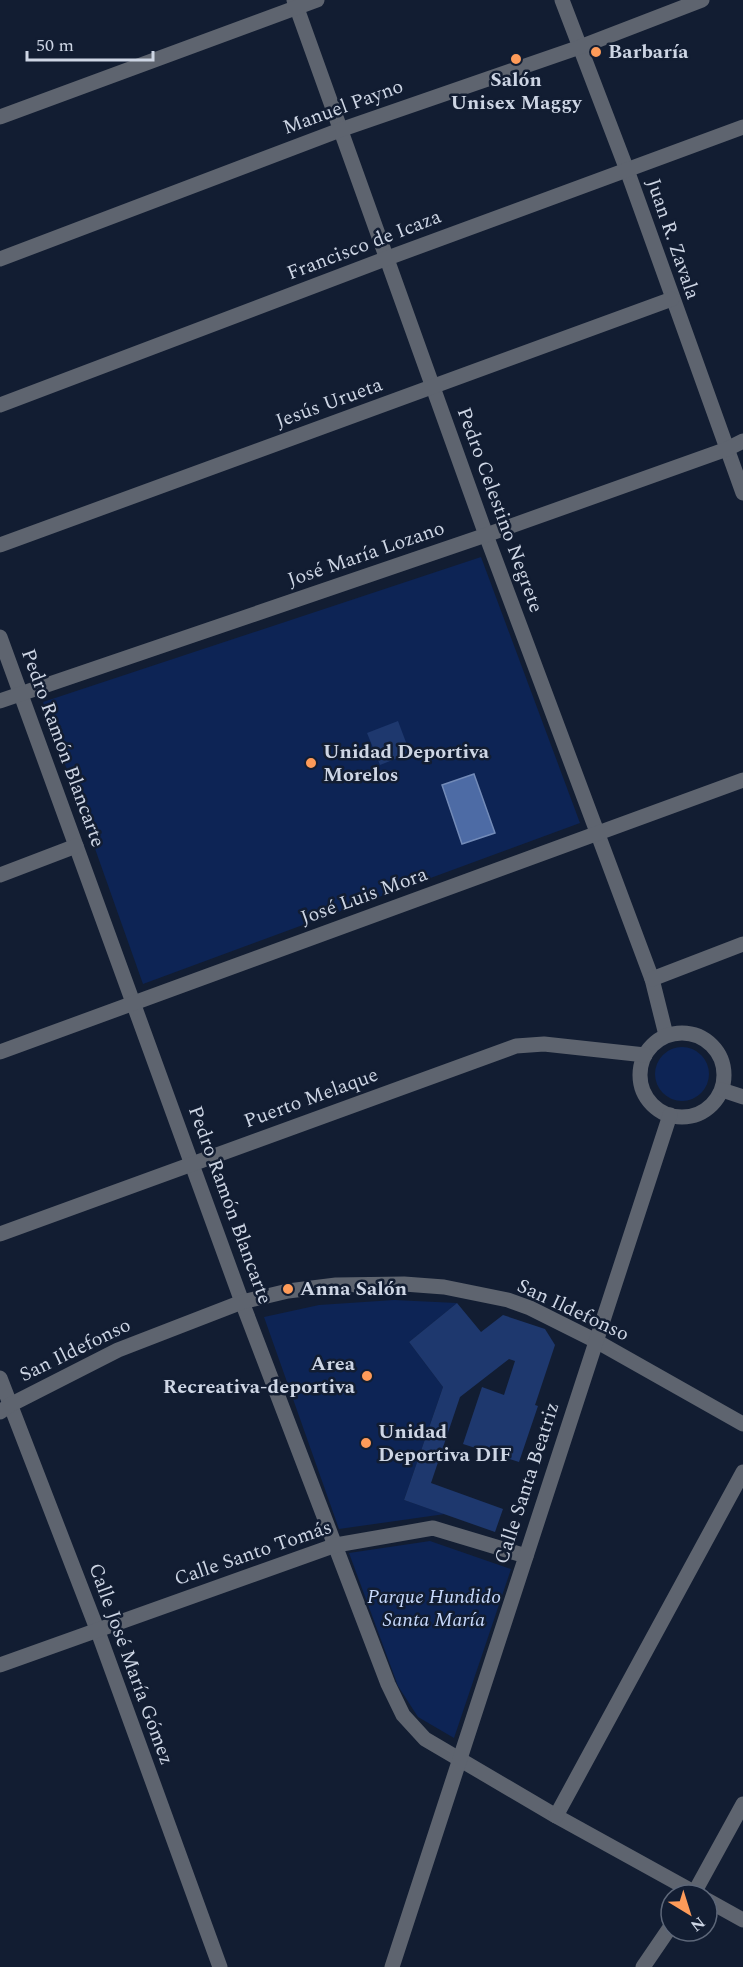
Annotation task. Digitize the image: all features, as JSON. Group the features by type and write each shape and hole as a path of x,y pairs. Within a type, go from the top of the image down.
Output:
{"street":[{"path":"0,117 295,4 317,0"},
{"name":"Juan R. Zavala","path":"562,0 627,170 743,493"},
{"name":"Manuel Payno","path":"0,259 340,130 579,47 702,0"},
{"name":"Pedro Celestino Negrete","path":"295,4 486,535 652,979 666,1035"},
{"name":"Francisco de Icaza","path":"0,405 743,127"},
{"name":"Jesús Urueta","path":"0,546 672,299"},
{"name":"José María Lozano","path":"0,701 486,535 727,449 743,441"},
{"name":"Pedro Ramón Blancarte","path":"0,637 242,1302 388,1684 403,1715 425,1739 460,1761 675,1883"},
{"name":"José Luis Mora","path":"0,1052 743,780"},
{"path":"0,874 76,846"},
{"path":"652,979 743,944"},
{"path":"683,1032 698,1035 712,1044 721,1058 724,1074 722,1090 713,1103 701,1113 686,1117 670,1115 657,1109 646,1098 641,1084 640,1069 645,1055 658,1040 666,1035 683,1032"},
{"name":"Puerto Melaque","path":"0,1234 516,1046 544,1044 645,1055"},
{"path":"722,1090 743,1097"},
{"name":"Calle Santa Beatriz","path":"392,1967 670,1115"},
{"name":"San Ildefonso","path":"5,1409 118,1350 242,1302 288,1291 352,1283 404,1284 444,1287 519,1304 596,1341 743,1424"},
{"name":"Calle José María Gómez","path":"0,1378 5,1409 97,1629 220,1967"},
{"path":"556,1816 743,1472"},
{"name":"Calle Santo Tomás","path":"0,1665 336,1545 433,1528 526,1556"},
{"path":"704,1883 743,1804"},
{"name":"Pedro Ramón Blancarte","path":"719,1907 743,1920"},
{"path":"643,1967 659,1943"}],"green space":[{"name":"Unidad Deportiva Morelos","path":"481,557 580,823 143,984 43,702"},
{"path":"677,1047 687,1047 697,1051 705,1059 709,1074 705,1089 697,1097 687,1101 677,1101 667,1097 659,1089 655,1079 655,1069 659,1059 667,1051"},
{"name":"Unidad Deportiva DIF","path":"394,1300 457,1303 409,1342 443,1387 404,1500 445,1514 339,1529 264,1317 319,1305"},
{"name":"Parque Hundido Santa María","path":"430,1541 511,1569 454,1738 418,1717 398,1686 349,1553"}],"shaded area":[{"path":"474,774 495,833 462,844 442,785"}],"building":[{"path":"398,721 410,753 380,765 367,733"},
{"path":"457,1303 481,1332 503,1315 545,1329 555,1345 519,1462 463,1444 482,1387 504,1395 515,1361 509,1359 460,1397 431,1483 503,1509 495,1532 404,1500 443,1387 409,1342"}],"place":[{"name":"Barbaría","path":"596,52"},
{"name":"Salón Unisex Maggy","path":"516,59"},
{"name":"Unidad Deportiva Morelos","path":"311,763"},
{"name":"Anna Salón","path":"288,1289"},
{"name":"Area Recreativa-deportiva","path":"367,1376"},
{"name":"Unidad Deportiva DIF","path":"366,1443"}]}
